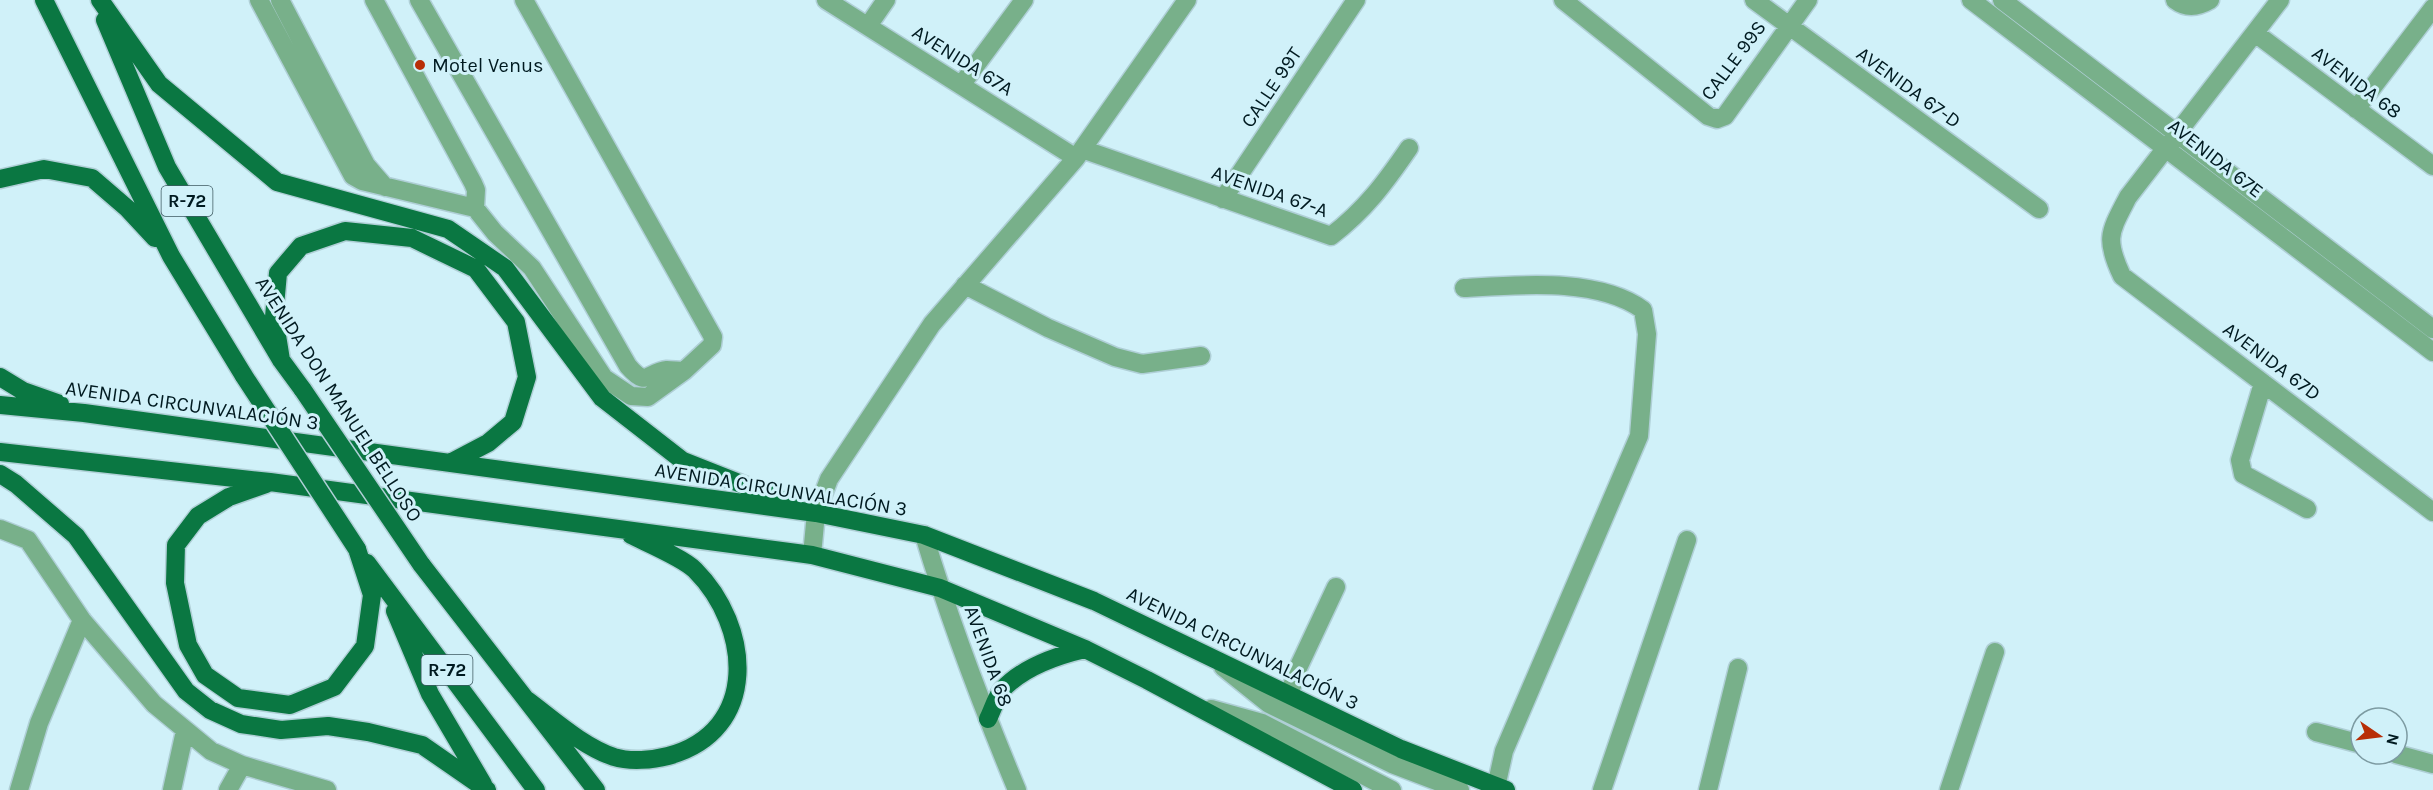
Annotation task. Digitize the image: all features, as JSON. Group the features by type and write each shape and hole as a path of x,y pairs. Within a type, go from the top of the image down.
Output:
{"main road":[{"name":"R-72","path":"44,0 171,256 244,376 357,549 536,790"},
{"path":"98,0 159,84 278,182 448,229 505,268 602,398 683,461 816,513"},
{"name":"AVENIDA DON MANUEL BELLOSO","path":"98,0 167,167 281,360 421,564 596,790"},
{"path":"0,179 44,169 92,178 128,209 171,256"},
{"path":"281,360 274,317 278,273 301,246 345,231 412,238 476,268 516,322 528,377 513,422 488,442 450,463"},
{"path":"0,377 23,391 84,413"},
{"name":"AVENIDA CIRCUNVALACIÓN 3","path":"0,405 84,413 816,513 924,535 1094,601 1401,749 1501,788"},
{"path":"0,452 270,482 812,555 940,588 1085,650 1353,790"},
{"path":"0,474 16,484 75,536 186,691 210,710 241,724 271,729 328,726 368,732 422,745 487,790"},
{"path":"270,482 230,497 198,516 176,545 175,583 188,645 205,675 238,698 290,705 334,687 365,646 372,595 357,549"},
{"path":"527,700 593,747 616,758 654,760 683,752 709,735 729,711 739,681 736,641 721,603 694,568 622,530"},
{"name":"R-72","path":"383,585 430,694 487,790"},
{"path":"988,719 1002,691 1031,668 1059,655 1085,650"}],"street":[{"path":"259,0 353,176 362,181 475,208 495,233 532,268 604,378 631,396 648,397 684,371 712,345 713,337 524,0"},
{"path":"280,0 366,165 385,186"},
{"path":"374,0 473,183 476,190 475,208"},
{"path":"419,0 628,366 641,378 646,379 666,370 684,371"},
{"name":"AVENIDA 67A","path":"826,0 1079,153"},
{"path":"868,26 886,0"},
{"path":"962,84 1024,0"},
{"path":"812,555 816,513 828,479 932,324 1079,153 1187,0"},
{"name":"CALLE 99T","path":"1223,198 1356,0"},
{"name":"CALLE 99S","path":"1563,0 1708,116 1717,119 1725,116 1808,0"},
{"name":"AVENIDA 67-D","path":"1754,0 2039,209"},
{"name":"AVENIDA 67E","path":"1971,0 2433,329"},
{"name":"AVENIDA 67E","path":"2002,0 2172,142 2433,352"},
{"path":"2175,0 2194,7 2210,0"},
{"path":"2172,142 2280,0"},
{"path":"2356,109 2433,8"},
{"name":"AVENIDA 68","path":"2255,33 2433,166"},
{"name":"AVENIDA 67D","path":"2172,142 2128,197 2111,231 2111,254 2122,276 2433,512"},
{"name":"AVENIDA 67-A","path":"1079,153 1223,198 1331,236 1351,221 1376,196 1408,148"},
{"path":"965,285 1048,328 1115,357 1142,364 1201,356"},
{"path":"1464,288 1582,286 1631,301 1643,310 1647,334 1638,436 1504,751 1501,788"},
{"path":"2263,383 2240,460 2243,474 2307,508"},
{"path":"0,529 28,540 82,620 147,697 185,731 211,751 242,765 327,790"},
{"name":"AVENIDA 68","path":"924,535 940,588 988,719 1017,790"},
{"path":"1602,790 1687,540"},
{"path":"1289,695 1298,668 1336,587"},
{"path":"19,790 39,723 82,620"},
{"path":"1949,790 1995,652"},
{"path":"1209,656 1269,704 1392,764 1460,790"},
{"path":"1708,790 1738,668"},
{"path":"1194,705 1262,723 1392,790"},
{"path":"172,790 185,731"},
{"path":"2316,732 2349,741"},
{"path":"2409,758 2433,764"},
{"path":"228,790 242,765"}],"place":[{"name":"Motel Venus","path":"420,65"}]}
